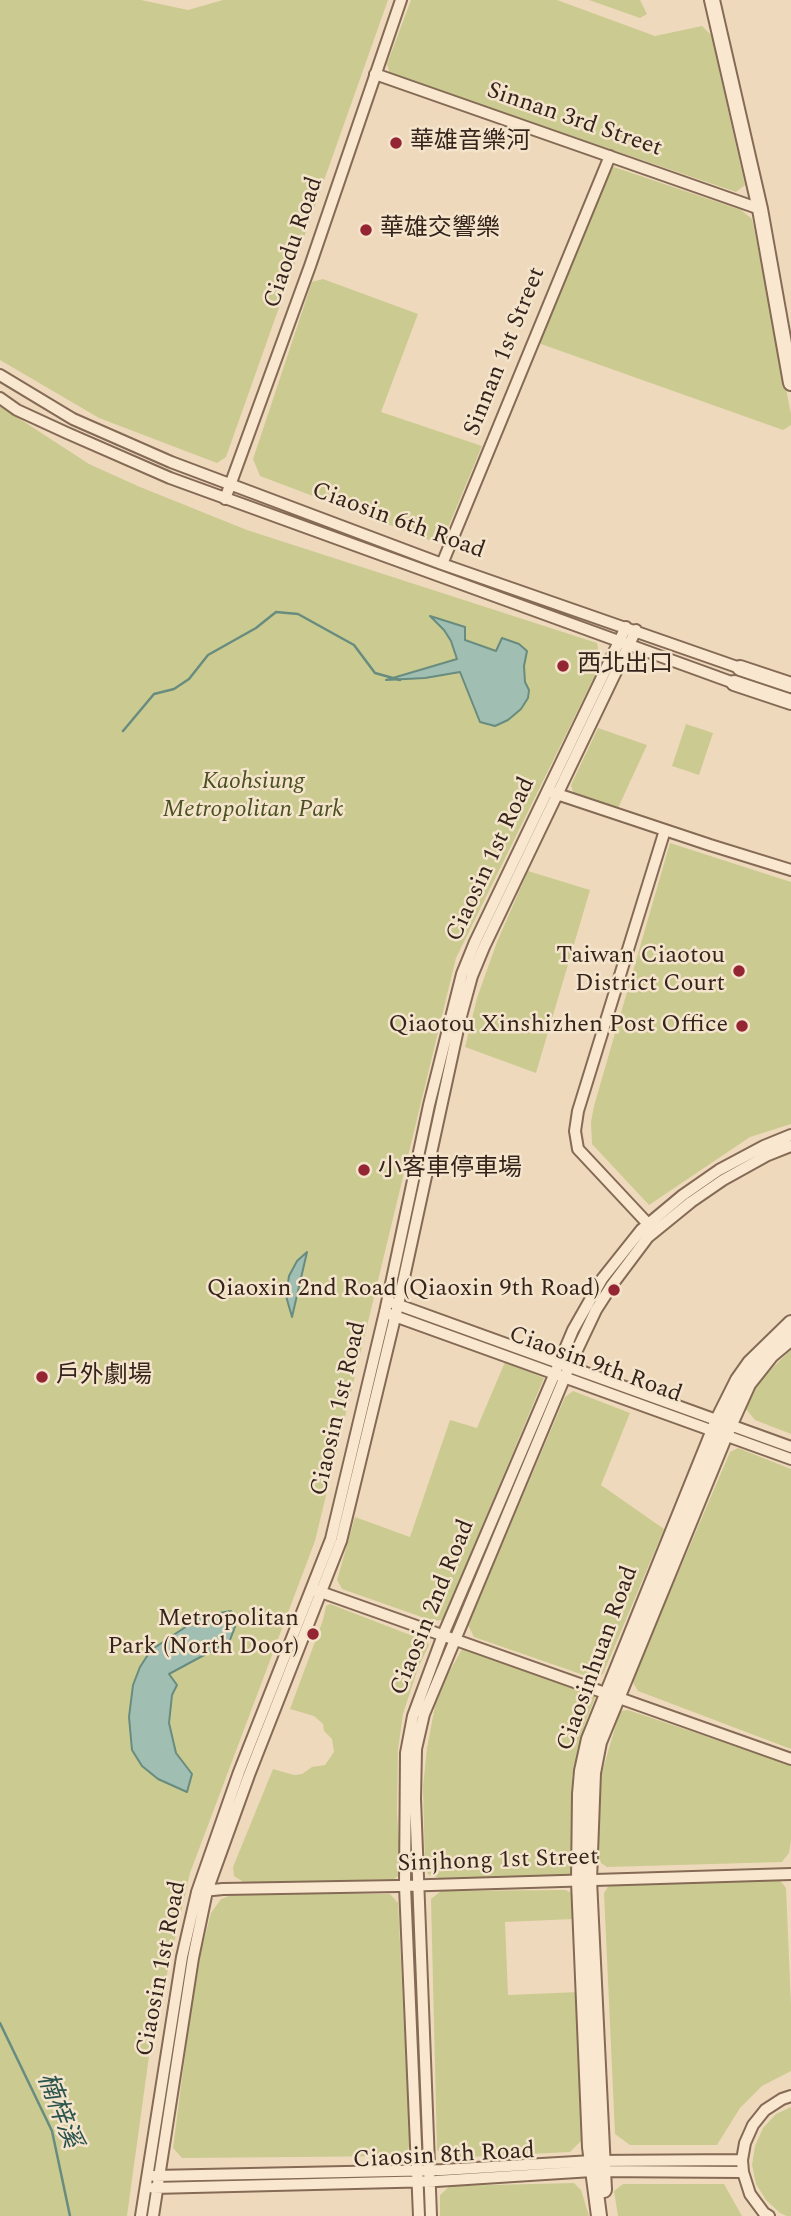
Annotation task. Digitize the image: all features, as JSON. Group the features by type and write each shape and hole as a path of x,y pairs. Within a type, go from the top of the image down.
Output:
{"street":[{"name":"Ciaodu Road","path":"225,499 310,266 401,0"},
{"path":"712,0 760,209 791,383"},
{"name":"Sinnan 3rd Street","path":"375,74 760,209"},
{"name":"Sinnan 1st Street","path":"442,564 610,156"},
{"name":"Ciaosin 6th Road","path":"0,375 82,424 232,484 442,564 791,685"},
{"name":"Ciaosin 6th Road","path":"0,398 17,410 110,453 225,499 791,702"},
{"name":"Ciaosin 1st Road","path":"141,2216 153,2182 193,1958 202,1892 244,1774 316,1590 341,1541 391,1309 429,1105 462,974 475,942 553,792 631,629"},
{"path":"553,792 791,870"},
{"path":"651,1227 578,1149 575,1131 578,1111 665,830"},
{"name":"Ciaosin 2nd Road","path":"431,2216 424,2175 405,1885 405,1754 413,1716 562,1370 607,1293 651,1227 719,1170 791,1135"},
{"name":"Ciaosin 2nd Road","path":"651,1227 723,1180 768,1155 791,1146"},
{"name":"Ciaosin 9th Road","path":"391,1309 722,1428 791,1459"},
{"name":"Ciaosinhuan Road","path":"598,2216 582,1771 589,1739 611,1695 722,1428 738,1380 750,1363 791,1322"},
{"name":"Ciaosinhuan Road","path":"722,1428 758,1368 791,1338"},
{"name":"Ciaosin 9th Road","path":"722,1428 791,1447"},
{"path":"316,1590 791,1759"},
{"name":"Ciaosin 2nd Road","path":"419,2216 424,2175 416,1749 424,1714 449,1637"},
{"name":"Sinjhong 1st Street","path":"202,1892 223,1889 791,1874"},
{"path":"769,2216 750,2194 742,2166 745,2143 753,2125 765,2110 791,2096"},
{"name":"Ciaosinhuan Road","path":"597,2166 607,2216"},
{"name":"Ciaosin 8th Road","path":"153,2182 424,2175 597,2166 742,2166"},
{"name":"Ciaosin 1st Road","path":"153,2182 153,2216"}],"green space":[{"path":"0,0 141,0 188,10 223,0 388,0 226,457 217,463 99,418 0,360"},
{"path":"411,0 557,0 655,36 702,26 711,35 745,185 736,192 390,74 387,64"},
{"path":"589,0 640,0 647,14 640,18"},
{"path":"614,167 741,210 752,219 791,425 783,430 541,344 539,339 607,171"},
{"path":"323,279 418,314 381,412 482,446 445,535 432,541 260,476 253,459 312,282"},
{"name":"Kaohsiung Metropolitan Park","path":"0,406 89,464 140,487 247,530 597,643 601,663 456,958 315,1541 190,1873 150,2049 127,2216 0,2216"},
{"path":"686,724 713,733 699,775 672,766"},
{"path":"598,728 647,745 618,808 574,795 571,785"},
{"path":"670,843 791,882 791,1124 750,1137 649,1205 592,1144 591,1122"},
{"path":"528,871 590,890 536,1073 465,1047 477,998 497,942"},
{"path":"791,1349 791,1434 755,1420 746,1409 759,1382"},
{"path":"505,1362 544,1378 443,1620 433,1621 342,1589 337,1580 355,1517 410,1537 450,1420 477,1428"},
{"path":"573,1391 630,1413 601,1485 664,1529 603,1674 595,1679 474,1637 468,1625 565,1397"},
{"path":"738,1448 791,1469 791,1749 638,1691 632,1681 730,1452"},
{"path":"330,1604 426,1641 429,1645 418,1668 403,1714 398,1750 397,1812 401,1874 394,1879 245,1883 234,1876 233,1867 273,1769 294,1775 302,1774 312,1767 325,1765 334,1752 332,1739 324,1731 323,1724 314,1716 290,1709 326,1606"},
{"path":"462,1649 596,1696 585,1723 572,1778 572,1875 439,1878 429,1875 425,1869 423,1787 427,1748 435,1706"},
{"path":"628,1710 791,1765 791,1841 789,1853 782,1862 607,1867 598,1861 598,1786 620,1711"},
{"path":"779,1879 786,1888 791,2071 762,2086 740,2108 717,2145 630,2145 615,2134 604,1893 609,1885"},
{"path":"565,1890 572,1893 573,1919 505,1922 508,1995 579,1992 584,2128 582,2140 570,2152 447,2158 437,2150 431,1899 441,1891"},
{"path":"234,1894 390,1894 398,1903 410,2143 406,2156 182,2158 173,2148 196,1971 211,1913 221,1899"},
{"path":"791,2107 791,2216 787,2216 766,2200 756,2184 752,2165 755,2146 763,2128 776,2114"},
{"path":"574,2183 581,2190 589,2216 440,2216 440,2195 450,2186"},
{"path":"623,2184 724,2184 742,2216 618,2216 614,2191"}],"shaded area":[{"path":"430,616 465,627 465,640 496,651 502,638 519,644 527,651 524,666 525,682 529,690 528,698 521,709 495,726 480,722 460,672 425,678 386,680 457,659 451,641"},
{"path":"307,1252 292,1317 286,1296 289,1276 297,1261"},
{"path":"231,1611 235,1627 228,1645 219,1647 169,1674 177,1685 172,1695 169,1723 176,1753 192,1774 187,1792 158,1779 142,1766 132,1750 129,1717 133,1685 151,1650 202,1616"}],"waterway":[{"path":"123,731 154,694 174,689 189,679 208,655 256,628 276,612 298,614 354,645 375,673 400,680"},
{"name":"楠梓溪","path":"0,2023 52,2131 70,2216"}],"place":[{"name":"華雄音樂河","path":"396,143"},
{"name":"華雄交響樂","path":"366,230"},
{"name":"西北出口","path":"563,666"},
{"name":"Taiwan Ciaotou District Court","path":"739,971"},
{"name":"Qiaotou Xinshizhen Post Office","path":"742,1026"},
{"name":"小客車停車場","path":"364,1170"},
{"name":"Qiaoxin 2nd Road (Qiaoxin 9th Road)","path":"614,1290"},
{"name":"戶外劇場","path":"42,1377"},
{"name":"Metropolitan Park (North Door)","path":"313,1634"}]}
